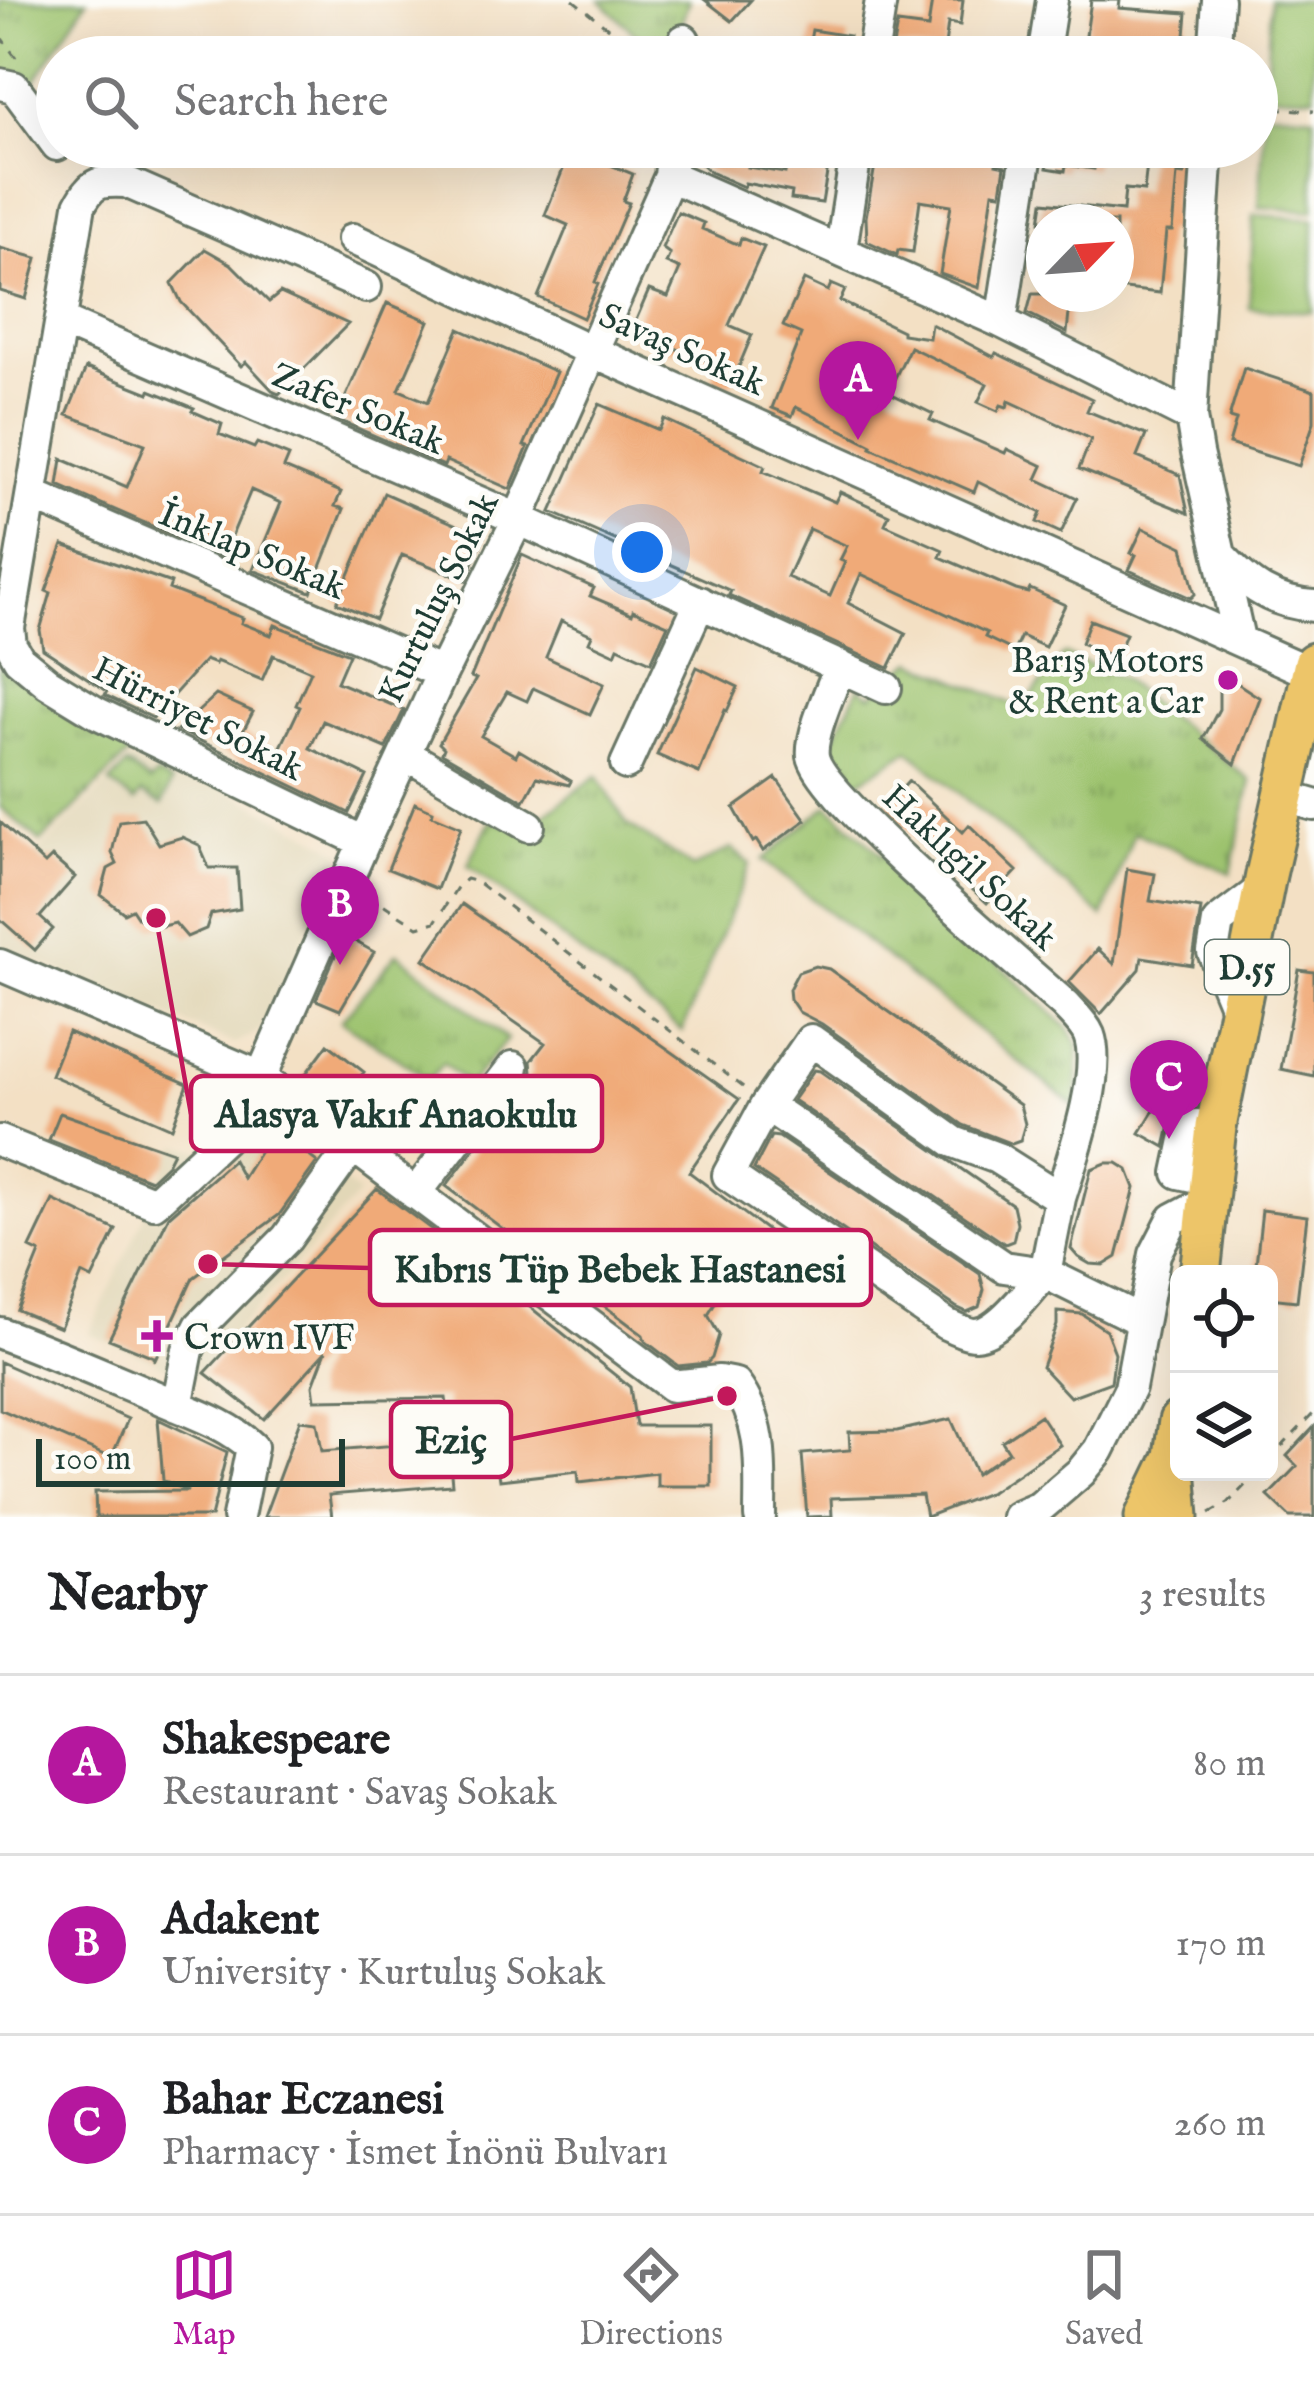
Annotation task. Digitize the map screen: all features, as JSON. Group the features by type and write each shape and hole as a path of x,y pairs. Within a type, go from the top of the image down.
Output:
{"main road":[{"name":"D.55","path":"1201,1265 1216,1127 1263,888 1299,800 1312,668"},
{"path":"1145,1517 1170,1456"},
{"path":"1178,1481 1179,1517"}],"street":[{"path":"875,36 881,0"},
{"path":"1046,36 1052,0"},
{"path":"1215,36 1218,0"},
{"path":"0,84 14,87 36,116"},
{"path":"74,168 89,189"},
{"name":"Kurtuluş Sokak","path":"0,1141 154,1203 224,1138 261,1077 364,842 518,519 669,168"},
{"path":"683,168 841,250 1001,322 1191,417"},
{"path":"841,250 854,168"},
{"path":"1001,322 1025,168"},
{"path":"1207,168 1191,417 1239,639"},
{"path":"32,495 80,205 89,189 103,181 127,182 363,285 391,257"},
{"name":"Savaş Sokak","path":"353,239 593,352 1312,668"},
{"name":"Zafer Sokak","path":"61,321 518,519 886,688"},
{"name":"Hürriyet Sokak","path":"32,495 9,628 19,659 97,713 364,842"},
{"name":"İnklap Sokak","path":"32,495 442,673"},
{"path":"1221,556 1260,592 1282,602 1314,606"},
{"path":"626,764 700,602"},
{"name":"Haklıgil Sokak","path":"840,666 815,739 813,756 821,773 858,817 1064,1004 1090,1039 1085,1120 1060,1198 1045,1274"},
{"path":"405,754 529,826"},
{"path":"0,965 261,1077 672,1386 735,1384 756,1423 760,1517"},
{"path":"1045,1274 1005,1318 983,1333 970,1334 946,1324 728,1174 766,1105 811,1040 954,1142 997,1158 1060,1198"},
{"path":"415,1195 514,1067"},
{"path":"766,1105 1004,1267 1045,1274 1142,1322"},
{"path":"177,1406 188,1350 200,1327 287,1238 352,1147"},
{"path":"1017,1517 1040,1507 1099,1450 1130,1388 1155,1254 1173,1219 1210,1190"},
{"path":"0,1333 231,1430 252,1447 238,1517"}],"path":[{"path":"573,0 618,36"},
{"path":"1278,108 1314,111"},
{"path":"347,881 418,927 435,922 466,879 477,882 766,1105"},
{"path":"1278,1451 1314,1413"},
{"path":"1203,1517 1228,1503 1249,1481"}],"shaded area":[{"path":"145,745 342,852 261,1030 236,1044 0,946 0,890"},
{"path":"242,1101 284,1122 299,1145 359,1194 194,1378 89,1334 177,1144 206,1152"}],"green space":[{"path":"0,0 87,0 64,36 36,36 36,80 23,100 0,91"},
{"path":"600,0 689,0 677,36 638,36"},
{"path":"1270,0 1314,0 1314,96 1278,94 1278,36 1268,36"},
{"path":"1278,112 1314,115 1314,211 1259,207 1261,168 1278,168"},
{"path":"1254,215 1314,219 1312,312 1249,308"},
{"path":"1064,654 1119,677 1251,781 1231,873 1134,832 1103,917 909,750 855,784 829,748 859,687 871,696 913,661 1022,708"},
{"path":"8,667 132,751 41,842 0,807 0,668"},
{"path":"127,765 150,782 157,775 171,783 162,805 142,793 135,802 110,783"},
{"path":"597,776 627,824 693,868 731,848 750,864 682,1031 468,865 490,821 506,824 523,809 541,817"},
{"path":"828,805 1068,1028 1079,1046 1076,1107 763,860"},
{"path":"397,953 507,1039 469,1085 443,1063 429,1079 341,1021"}],"building":[{"path":"705,0 751,0 732,21"},
{"path":"932,0 963,0 960,25 948,23 946,36 895,36 897,24 928,28"},
{"path":"1091,0 1120,0 1119,8 1187,13 1185,36 1086,36"},
{"path":"812,30 849,36 811,36"},
{"path":"564,168 618,168 633,174 623,201 629,203 583,318 538,297 568,225 545,215"},
{"path":"706,168 785,173 786,168 828,168 822,203 791,199 792,192 745,183 744,187"},
{"path":"875,168 1005,168 1001,193 993,192 979,288 940,274 951,205 920,200 913,252 898,250 897,255 867,241"},
{"path":"1147,168 1185,168 1184,175 1177,174 1160,293 1134,290 1134,204 1124,204 1125,189 1144,191"},
{"path":"678,212 739,245 741,238 764,247 729,325 752,335 731,385 712,378 718,365 630,334 649,290 668,297 680,269 666,263 670,254 662,248"},
{"path":"0,248 37,258 26,299 0,291"},
{"path":"205,249 231,264 269,302 280,293 348,324 279,394 246,362 241,366 181,302 172,283"},
{"path":"804,280 828,291 831,284 845,290 840,301 902,334 929,338 931,324 1092,399 1087,411 1146,435 1137,457 1180,475 1188,513 1079,469 1091,439 1009,401 998,411 978,402 987,384 910,347 888,392 933,414 930,420 1043,466 1037,479 1077,498 1061,533 1037,522 1041,513 978,482 974,492 871,447 796,407 792,416 772,408 801,334 783,326"},
{"path":"387,303 429,321 399,390 428,402 459,329 556,372 510,489 336,419"},
{"path":"1069,312 1067,333 1027,313"},
{"path":"86,368 194,408 192,411 222,424 219,434 289,456 284,468 341,492 335,506 344,509 311,592 253,570 281,503 251,490 223,557 58,485 62,459 127,487 145,444 67,415"},
{"path":"1244,368 1314,391 1314,422 1299,466 1229,444 1236,420 1229,418"},
{"path":"599,404 659,430 664,419 835,502 840,492 889,515 885,524 943,550 940,557 1065,605 1045,647 1021,636 1014,651 985,637 987,633 861,574 848,603 906,633 889,668 729,595 731,591 551,512","holes":["809,529 847,546 830,596 787,577"]},
{"path":"384,493 484,537 466,580 402,555 375,619 337,603"},
{"path":"1143,528 1183,547 1195,594 1191,598 1129,570"},
{"path":"63,545 171,583 169,589 243,618 241,623 271,635 275,625 349,654 337,682 404,710 386,748 323,721 310,748 367,776 349,813 178,730 216,695 253,712 242,733 279,751 311,671 273,655 262,680 205,660 153,718 105,695 107,691 43,649 40,630 51,593 46,591"},
{"path":"522,555 594,588 590,596 668,625 651,662 618,647 615,654 589,642 592,635 561,621 546,657 604,684 590,714 533,688 527,701 507,692 481,736 516,756 519,750 571,781 569,785 537,777 524,801 442,753 439,743 476,679 471,677"},
{"path":"1090,620 1126,634 1116,658 1081,643"},
{"path":"697,667 738,687 699,773 657,755"},
{"path":"1219,671 1260,698 1235,764 1203,739 1219,709"},
{"path":"776,778 806,820 763,851 734,808"},
{"path":"909,781 963,832 969,825 1017,871 987,903 884,808"},
{"path":"415,803 461,827 437,889 388,869"},
{"path":"143,818 159,844 182,837 199,845 209,868 237,868 240,909 211,914 206,929 187,937 175,923 154,928 132,909 124,913 101,895 108,869 117,864 112,853 119,821"},
{"path":"0,822 45,864 52,857 75,877 40,917 53,929 35,950 0,919"},
{"path":"1127,869 1155,874 1150,901 1201,909 1192,965 1142,957 1140,969 1101,1014 1069,982 1098,949 1114,964"},
{"path":"462,904 739,1099 689,1172 777,1238 780,1234 812,1256 783,1295 764,1281 724,1289 708,1315 719,1335 707,1363 678,1366 446,1186 528,1079 531,1061 545,1043 424,959"},
{"path":"344,935 374,952 340,1010 316,1000"},
{"path":"815,966 829,969 1020,1105 1025,1124 1020,1141 1012,1144 963,1125 799,1012 789,989 798,972"},
{"path":"1299,970 1314,972 1314,1076 1281,1069"},
{"path":"68,1032 188,1084 172,1128 51,1075"},
{"path":"328,1044 364,1072 339,1106 302,1079"},
{"path":"814,1070 1013,1205 1017,1223 1013,1241 1005,1244 793,1100"},
{"path":"1160,1100 1181,1113 1169,1130 1165,1147 1140,1133"},
{"path":"60,1113 173,1152 150,1180 49,1140"},
{"path":"274,1129 317,1162 279,1215 193,1278 154,1361 109,1339 169,1216 233,1160 243,1178"},
{"path":"771,1136 980,1274 984,1290 979,1307 967,1312 956,1307 754,1169"},
{"path":"1106,1163 1128,1170 1135,1188 1117,1257 1104,1265 1090,1264 1071,1249 1091,1169"},
{"path":"377,1189 630,1387 636,1426 711,1426 711,1486 657,1486 657,1473 579,1482 578,1471 499,1480 492,1428 451,1434 446,1398 315,1400 313,1385 326,1351 264,1419 205,1373"},
{"path":"53,1200 116,1230 92,1279 82,1274 60,1328 17,1310 40,1253 30,1248"},
{"path":"1262,1210 1307,1216 1297,1301 1278,1299 1278,1265 1256,1265"},
{"path":"1057,1312 1082,1314 1106,1330 1115,1353 1111,1382 1070,1397 1042,1367"},
{"path":"0,1362 128,1419 111,1458 0,1409"},
{"path":"1040,1415 1060,1445 991,1492 926,1517 922,1495 831,1498 832,1516 807,1517 802,1454 850,1450 849,1432 897,1431 951,1419 976,1474 1009,1452 1002,1441"},
{"path":"158,1419 227,1452 211,1517 96,1517 95,1492 188,1491 163,1480"},
{"path":"300,1420 317,1422 322,1451 448,1441 452,1485 329,1495 332,1517 264,1517"},
{"path":"1314,1427 1314,1517 1290,1517 1268,1496 1297,1466 1287,1456"}],"place":[{"name":"Shakespeare","path":"858,440"},
{"name":"Barış Motors & Rent a Car","path":"1228,680"},
{"name":"Alasya Vakıf Anaokulu","path":"156,918"},
{"name":"Adakent","path":"340,965"},
{"name":"Bahar Eczanesi","path":"1169,1139"},
{"name":"Kıbrıs Tüp Bebek Hastanesi","path":"208,1264"},
{"name":"Crown IVF","path":"157,1336"},
{"name":"Eziç","path":"727,1396"}]}
